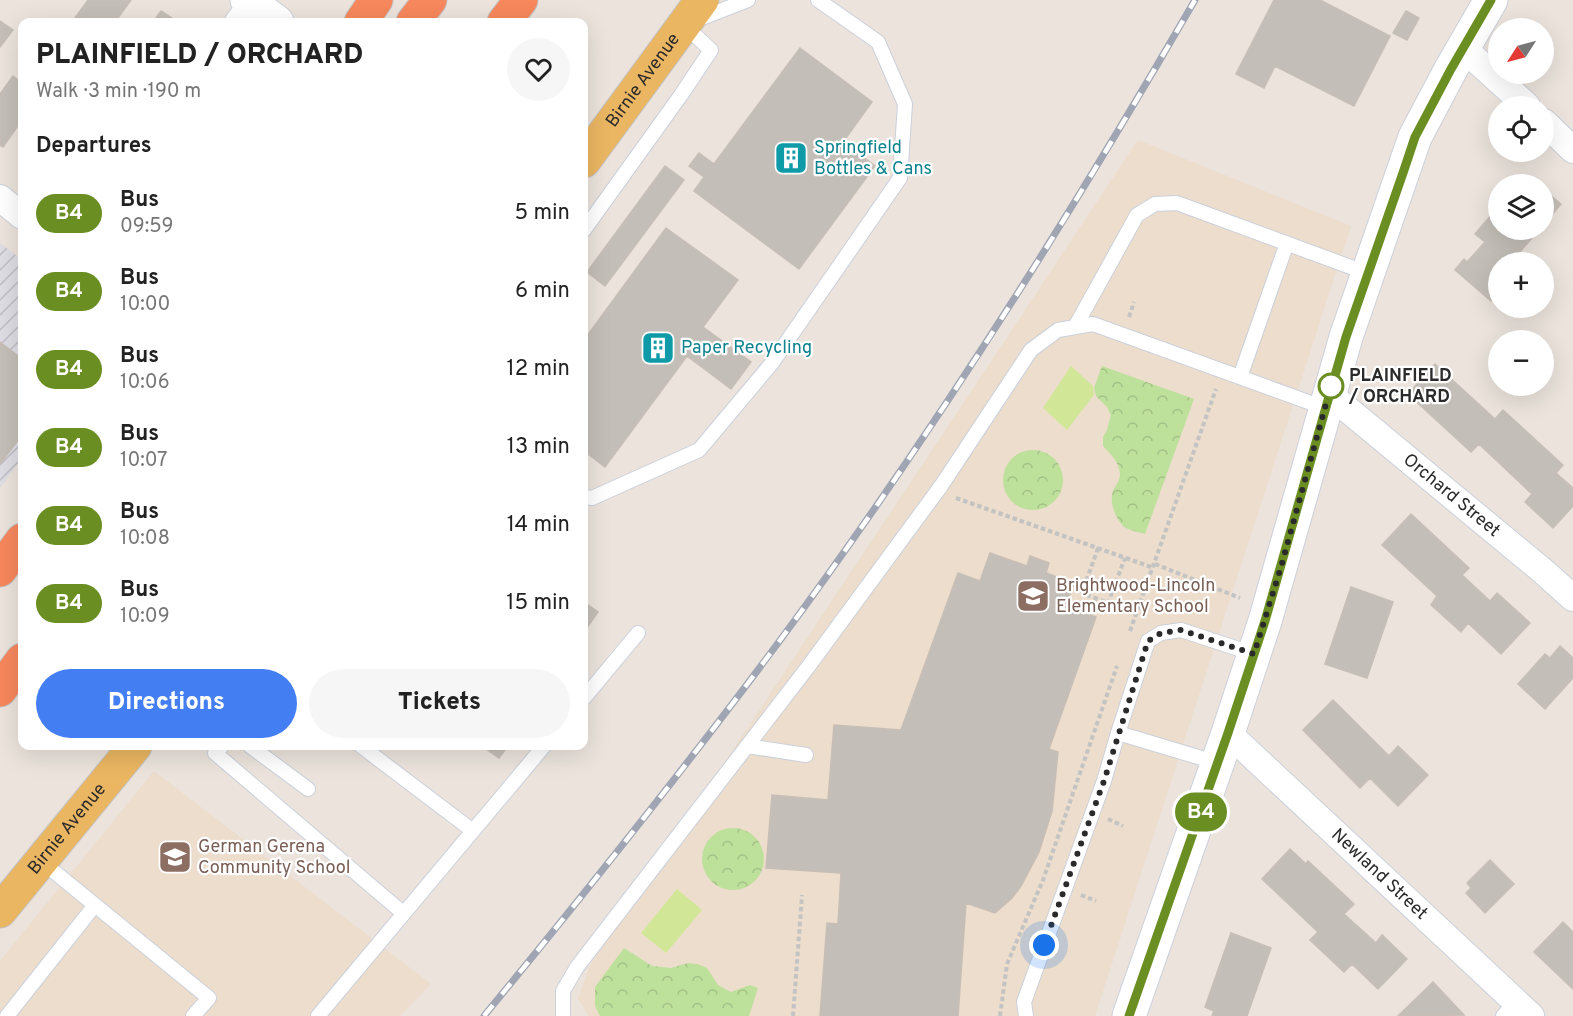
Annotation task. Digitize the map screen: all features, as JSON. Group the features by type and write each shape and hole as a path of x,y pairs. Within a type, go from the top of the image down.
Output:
{"highway":[{"path":"364,18 376,0"},
{"path":"416,18 430,0"},
{"path":"507,18 521,0"},
{"path":"0,570 18,545"},
{"path":"0,690 18,665"}],"main road":[{"name":"Birnie Avenue","path":"588,155 693,13"},
{"name":"Birnie Avenue","path":"0,911 132,750"}],"street":[{"path":"1130,1016 1254,654 1327,401 1367,273 1415,137 1491,0"},
{"path":"1463,48 1516,96"},
{"path":"1554,132 1573,150"},
{"path":"0,198 18,213"},
{"name":"Orchard Street","path":"1327,401 1573,598"},
{"name":"Newland Street","path":"1228,733 1517,1011"}],"lane":[{"path":"588,224 711,50 693,13 748,0"},
{"path":"588,498 699,450 772,363 900,178 905,104 878,42 818,0"},
{"path":"1075,327 1137,215 1155,204 1177,203 1367,273"},
{"path":"1240,377 1287,243"},
{"path":"563,1016 562,991 577,967 808,667 941,486 1031,350 1058,330 1093,324 1240,377 1327,401"},
{"path":"1026,1016 1024,1002 1104,781 1148,641 1161,633 1181,630 1254,654"},
{"path":"588,693 638,633"},
{"path":"1118,733 1218,763"},
{"path":"747,747 807,755"},
{"path":"218,750 215,753 404,913"},
{"path":"255,750 308,789"},
{"path":"366,750 472,831"},
{"path":"318,1016 541,750"},
{"path":"41,861 208,998 193,1016"},
{"path":"7,1016 95,905"}],"path":[{"path":"1126,326 1134,302"},
{"path":"956,498 1125,558 1155,566 1240,598"},
{"path":"1098,548 1082,593 1108,603 1125,558"},
{"path":"1105,817 1123,826"},
{"path":"1077,893 1096,901"},
{"path":"793,1016 802,895"}],"shaded area":[{"name":"Brightwood-Lincoln Elementary School","path":"1138,140 1351,226 1095,1016 589,1016 578,999 590,965"},
{"path":"0,243 18,257 18,463 0,488"},
{"name":"German Gerena Community School","path":"154,771 431,984 400,1016 0,1016 0,961"}],"green space":[{"path":"1071,366 1093,386 1094,395 1067,430 1043,408"},
{"path":"1102,366 1194,399 1145,534 1123,526 1114,509 1112,495 1120,474 1114,458 1103,446 1103,437 1111,415 1107,407 1096,396 1094,388"},
{"path":"1027,450 1039,450 1050,455 1058,463 1063,480 1061,492 1050,505 1039,510 1027,510 1016,505 1008,497 1003,486 1003,474 1008,463 1016,455"},
{"path":"733,828 755,837 764,859 755,881 733,890 711,881 702,859 711,837"},
{"path":"677,889 702,910 666,953 641,933"},
{"path":"624,948 652,966 671,968 688,963 707,968 718,985 731,992 750,985 758,988 749,1016 600,1016 595,1006 595,987"}],"building":[{"path":"88,0 131,0 118,18 75,18"},
{"path":"1274,0 1320,0 1390,36 1354,106 1275,66 1264,88 1236,74"},
{"path":"161,11 172,18 156,18"},
{"path":"1406,11 1419,18 1407,40 1393,33"},
{"path":"0,21 13,30 0,47"},
{"name":"Springfield Bottles & Cans","path":"800,48 872,102 843,142 875,166 799,269 694,191 704,177 689,166 699,153 714,164"},
{"path":"13,76 18,80 18,126 3,147 0,145 0,94"},
{"path":"665,166 684,180 605,286 588,271"},
{"path":"1554,198 1561,204 1554,212"},
{"path":"1488,219 1488,240 1530,240 1520,252 1488,252 1488,298 1455,270 1464,259 1467,262 1485,242 1475,234"},
{"name":"Paper Recycling","path":"666,228 738,280 703,327 751,362 731,389 687,356 605,467 588,454 588,335"},
{"path":"0,342 18,356 18,440 0,464"},
{"path":"1435,364 1495,419 1503,410 1563,465 1556,473 1573,488 1573,506 1553,528 1525,502 1532,494 1479,444 1471,452 1408,394"},
{"path":"1411,514 1469,568 1462,575 1490,601 1497,593 1530,623 1501,654 1468,623 1461,632 1431,605 1437,596 1382,545"},
{"path":"990,553 1027,566 1030,556 1049,563 1046,573 1074,583 1066,606 1096,617 1049,749 1058,752 1052,811 1039,852 1021,886 1012,898 995,913 966,903 958,1016 820,1016 827,923 838,924 841,873 766,868 772,795 828,800 834,725 901,730 958,573 980,581"},
{"path":"1351,587 1393,602 1367,678 1325,664"},
{"path":"588,605 598,612 588,626"},
{"path":"1560,646 1573,658 1573,678 1545,709 1518,684 1545,654 1550,658"},
{"path":"1333,700 1389,756 1398,746 1428,775 1398,806 1370,778 1360,788 1303,730"},
{"path":"488,750 505,750 499,758"},
{"path":"1290,849 1306,864 1308,861 1354,904 1344,914 1376,943 1382,935 1407,959 1378,989 1352,964 1344,972 1310,940 1318,932 1262,879"},
{"path":"1490,860 1514,884 1485,913 1466,893 1471,888 1467,883"},
{"path":"1563,922 1573,932 1573,989 1534,952"},
{"path":"1231,933 1271,948 1247,1016 1212,1016 1214,1011 1205,1007"},
{"path":"1433,982 1464,1015 1398,1016"}],"railway":[{"path":"484,1016 709,734 781,639 892,484 1048,245 1195,0"}],"bus line":[{"name":"B4","path":"1129,1016 1265,621 1346,337 1415,137 1491,0"}],"place":[{"name":"Springfield Bottles & Cans","path":"791,158"},
{"name":"Paper Recycling","path":"658,348"},
{"name":"PLAINFIELD / ORCHARD","path":"1331,386"},
{"name":"Brightwood-Lincoln Elementary School","path":"1033,596"},
{"name":"German Gerena Community School","path":"175,857"}],"route":[{"path":"1044,945 1104,781 1148,641 1161,633 1181,630 1254,654 1281,567 1331,386"}]}
